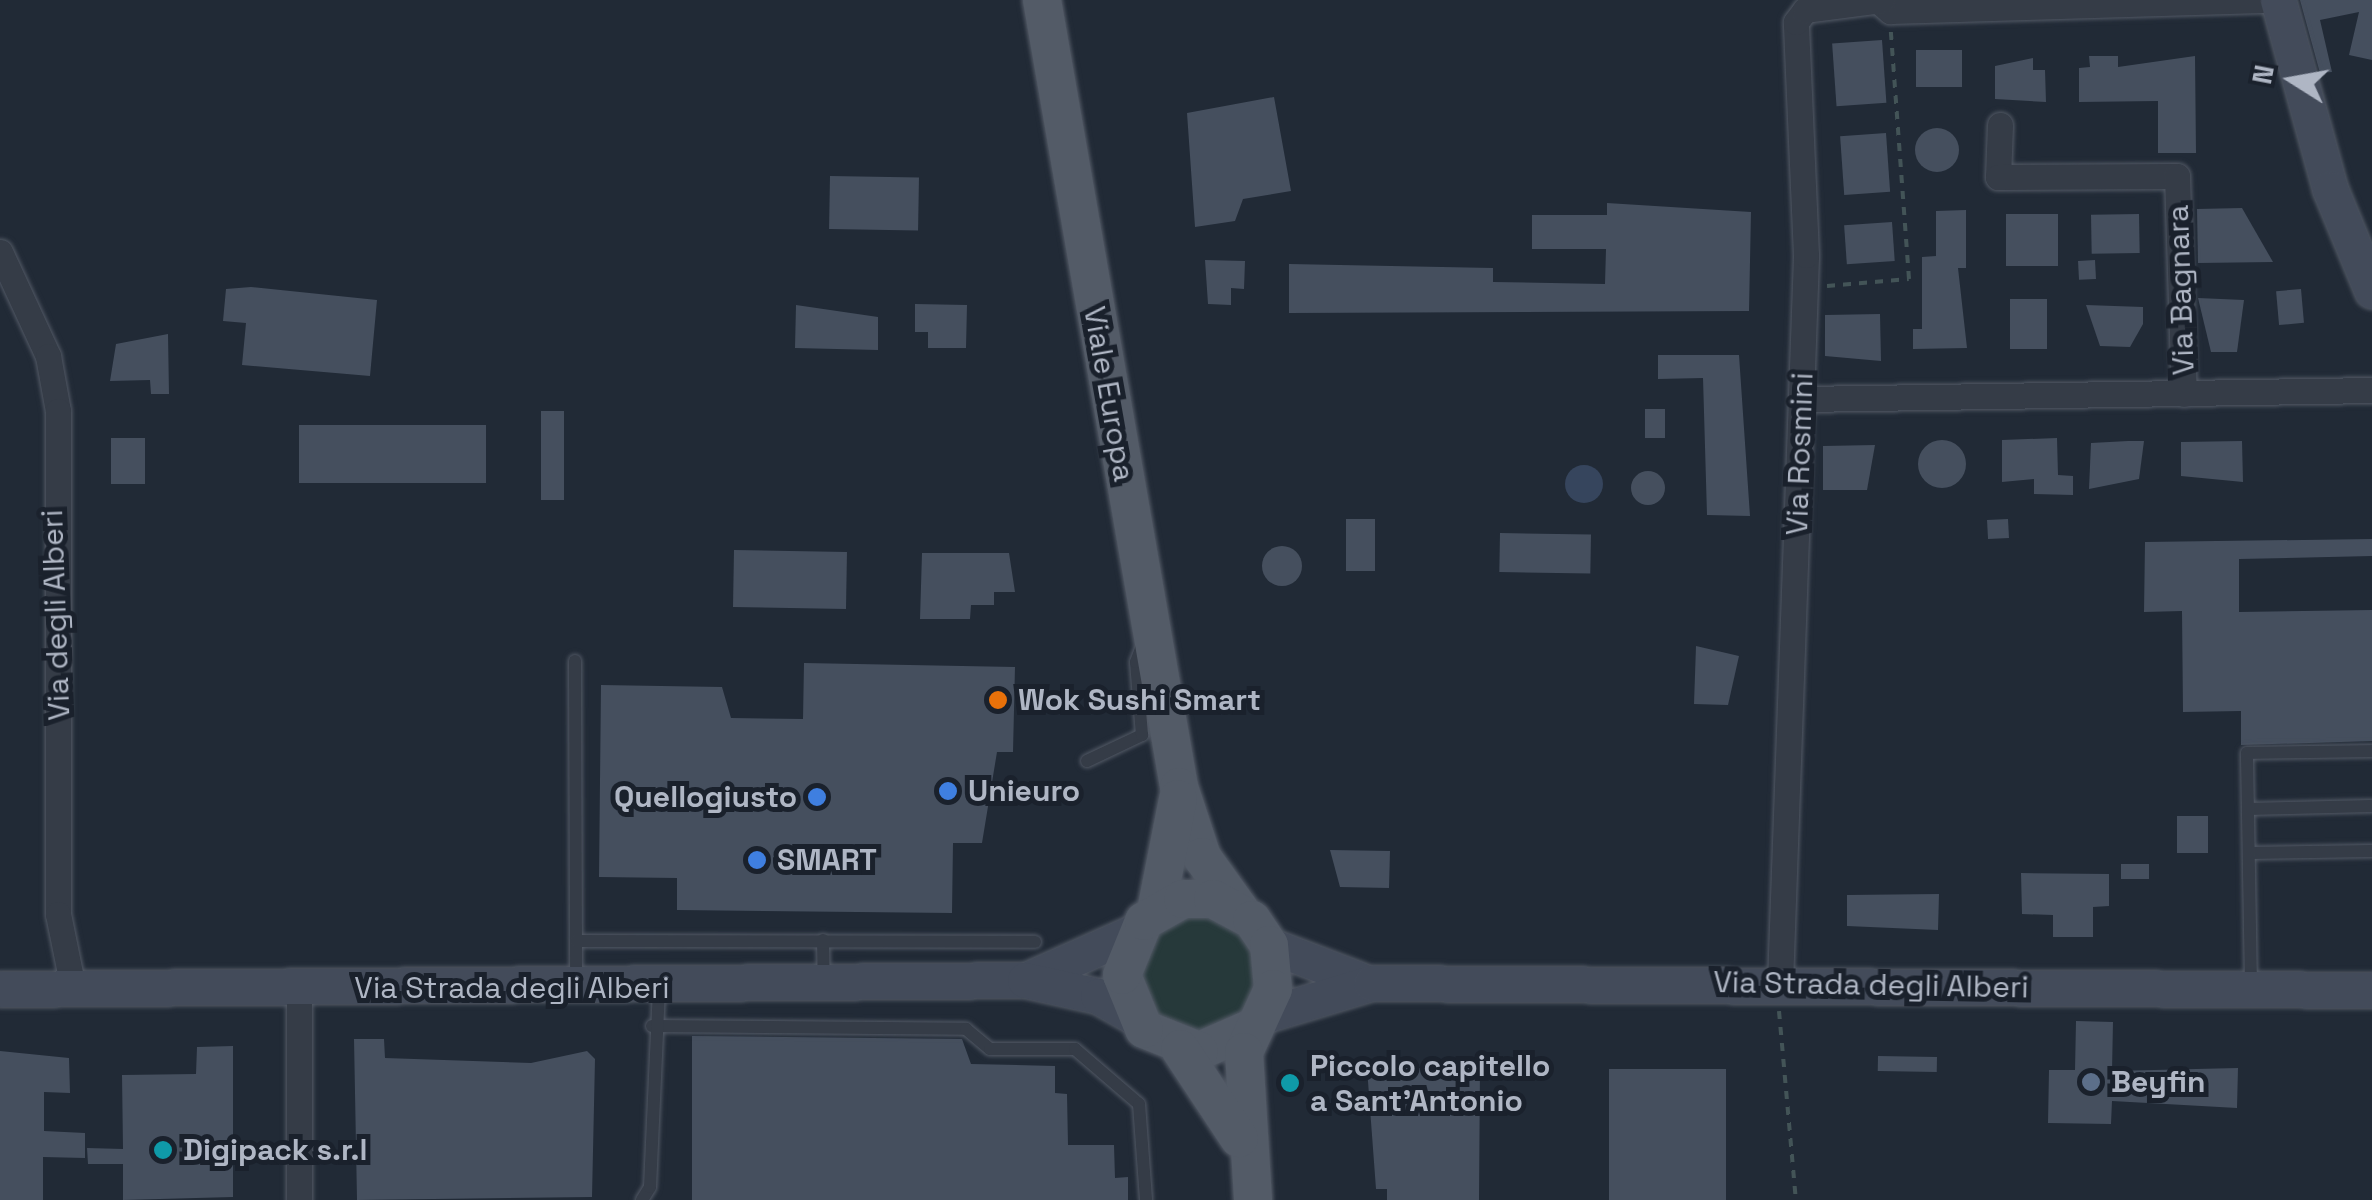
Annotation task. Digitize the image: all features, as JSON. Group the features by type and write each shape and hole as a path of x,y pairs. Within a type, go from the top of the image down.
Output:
{"main road":[{"name":"Viale Europa","path":"1042,0 1179,787 1202,856 1268,944"},
{"path":"2278,0 2330,189 2372,290"},
{"name":"Viale Europa","path":"1135,1017 1122,975 1145,921 1179,787"},
{"path":"1145,921 1198,898 1240,910"},
{"name":"Via Strada degli Alberi","path":"1024,980 1145,921"},
{"path":"1252,1200 1243,1148 1257,1022 1274,974 1268,944"},
{"name":"Via Strada degli Alberi","path":"1268,944 1371,983"},
{"name":"Via Strada degli Alberi","path":"0,989 824,987 1024,980 1098,996 1135,1017"},
{"name":"Via Strada degli Alberi","path":"1257,1022 1371,983 2372,990"},
{"path":"1135,1017 1180,1049 1243,1148"},
{"path":"1180,1049 1213,1049 1257,1022"}],"street":[{"name":"Via Rosmini","path":"1780,983 1805,288 1796,22 1805,10 1885,5 2262,0"},
{"name":"Via Bagnara","path":"2000,125 1998,177 2177,176 2184,394"},
{"name":"Via degli Alberi","path":"0,252 48,356 58,411 58,914 72,988"},
{"name":"Via Bagnara","path":"1802,399 2372,390"},
{"path":"299,988 299,1200"}],"lane":[{"path":"1150,628 1136,662 1142,735 1087,762 1119,758 1167,718"},
{"path":"576,661 576,988"},
{"path":"2252,989 2247,753 2372,750"},
{"path":"2248,808 2372,806"},
{"path":"2249,853 2372,851"},
{"path":"576,940 1036,942"},
{"path":"824,940 824,987"},
{"path":"642,1200 650,1186 652,1026 660,988"},
{"path":"652,1026 966,1029 990,1049 1075,1050 1139,1104 1146,1200"}],"path":[{"path":"1805,288 1908,279 1885,5"},
{"path":"1780,983 1796,1200"}],"shaded area":[{"path":"1198,914 1221,918 1240,931 1253,950 1257,973 1253,996 1240,1015 1221,1028 1198,1032 1175,1028 1156,1015 1143,996 1139,973 1143,950 1156,931 1175,918"}],"water":[{"path":"1584,465 1598,470 1603,484 1598,498 1584,503 1570,498 1565,484 1570,470"}],"building":[{"path":"2300,0 2372,0 2372,60 2349,55 2359,12 2320,20 2332,72 2320,73"},
{"path":"1882,40 1886,103 1837,106 1832,43"},
{"path":"1916,50 1962,50 1962,87 1916,87"},
{"path":"2089,56 2118,56 2118,67 2195,56 2196,153 2158,153 2158,101 2079,102 2079,68 2090,67"},
{"path":"2033,58 2033,70 2045,70 2046,102 1995,99 1995,66"},
{"path":"1274,97 1291,191 1243,199 1235,221 1195,227 1187,113"},
{"path":"1937,128 1953,134 1959,150 1953,166 1937,172 1921,166 1915,150 1921,134"},
{"path":"1886,133 1890,192 1844,195 1840,136"},
{"path":"830,176 919,178 918,231 829,229"},
{"path":"1607,203 1751,212 1749,311 1289,313 1289,264 1493,268 1493,282 1605,284 1606,249 1532,249 1532,215 1607,215"},
{"path":"2242,208 2273,262 2198,263 2197,209"},
{"path":"1966,210 1966,268 1958,268 1967,348 1913,349 1913,329 1922,329 1922,257 1936,256 1936,211"},
{"path":"2006,214 2058,214 2058,266 2006,266"},
{"path":"2139,214 2140,253 2092,254 2091,215"},
{"path":"1892,222 1895,261 1847,264 1844,225"},
{"path":"1205,260 1245,261 1244,289 1231,288 1231,305 1208,304"},
{"path":"2095,260 2096,279 2079,280 2078,261"},
{"path":"251,287 377,300 370,376 242,365 246,323 223,321 226,289"},
{"path":"2301,289 2304,323 2279,325 2276,291"},
{"path":"2198,298 2244,300 2237,352 2211,352"},
{"path":"2010,299 2047,299 2047,349 2010,349"},
{"path":"915,304 967,305 966,348 928,348 928,332 915,332"},
{"path":"796,305 878,317 878,350 795,348"},
{"path":"2086,305 2143,307 2143,324 2130,347 2100,346"},
{"path":"1880,314 1881,361 1825,356 1825,315"},
{"path":"168,334 169,394 151,394 150,380 110,381 116,344"},
{"path":"1658,355 1739,355 1750,516 1707,515 1703,378 1658,379"},
{"path":"1645,409 1665,409 1665,438 1645,438"},
{"path":"541,411 564,411 564,500 541,500"},
{"path":"299,425 486,425 486,483 299,483"},
{"path":"111,438 145,438 145,484 111,484"},
{"path":"2057,438 2058,475 2073,476 2073,495 2034,494 2034,479 2002,482 2002,440"},
{"path":"1942,440 1959,447 1966,464 1959,481 1942,488 1925,481 1918,464 1925,447"},
{"path":"2144,441 2139,479 2089,489 2091,443"},
{"path":"2242,441 2243,482 2181,476 2181,442"},
{"path":"1875,445 1867,490 1823,490 1823,446"},
{"path":"1648,471 1660,476 1665,488 1660,500 1648,505 1636,500 1631,488 1636,476"},
{"path":"1346,519 1375,519 1375,571 1346,571"},
{"path":"2008,519 2009,538 1988,539 1987,520"},
{"path":"1500,533 1591,535 1590,574 1499,572"},
{"path":"2372,539 2372,556 2239,559 2239,612 2372,610 2372,741 2241,745 2241,711 2183,712 2182,611 2144,612 2145,542"},
{"path":"1282,546 1296,552 1302,566 1296,580 1282,586 1268,580 1262,566 1268,552"},
{"path":"734,550 847,552 846,609 733,607"},
{"path":"922,553 1009,553 1015,592 994,592 994,605 971,605 970,619 920,619"},
{"path":"1696,646 1739,656 1728,705 1694,704"},
{"path":"804,663 1015,667 1013,752 997,752 982,843 953,843 952,913 677,910 677,878 599,877 601,685 722,687 731,718 803,719"},
{"path":"2177,816 2208,816 2208,853 2177,853"},
{"path":"1330,850 1390,851 1389,888 1340,887"},
{"path":"2121,864 2149,864 2149,879 2121,879"},
{"path":"2021,873 2109,874 2109,906 2093,907 2093,937 2053,937 2053,915 2022,914"},
{"path":"1939,894 1938,930 1847,926 1847,895"},
{"path":"2076,1021 2113,1022 2112,1071 2238,1068 2237,1108 2112,1101 2111,1124 2048,1123 2049,1070 2075,1070"},
{"path":"692,1036 962,1039 971,1064 1055,1066 1055,1093 1067,1094 1068,1145 1114,1145 1115,1178 1128,1177 1128,1200 692,1200"},
{"path":"354,1039 384,1039 385,1058 531,1063 587,1051 595,1059 592,1197 357,1200"},
{"name":"Digipack s.r.l","path":"233,1046 233,1197 123,1200 123,1164 88,1164 87,1148 123,1149 122,1075 196,1074 197,1047"},
{"path":"0,1051 69,1058 70,1093 44,1092 44,1131 85,1133 85,1158 43,1157 43,1200 0,1200"},
{"path":"1878,1056 1937,1057 1937,1072 1878,1071"},
{"path":"1367,1068 1480,1068 1479,1200 1387,1200 1387,1189 1376,1189"},
{"path":"1609,1069 1726,1069 1726,1200 1609,1200"}],"place":[{"name":"Wok Sushi Smart","path":"998,700"},
{"name":"Unieuro","path":"948,791"},
{"name":"Quellogiusto","path":"817,797"},
{"name":"SMART","path":"757,860"},
{"name":"Beyfin","path":"2091,1082"},
{"name":"Piccolo capitello a Sant'Antonio","path":"1290,1083"},
{"name":"Digipack s.r.l","path":"163,1150"}]}
